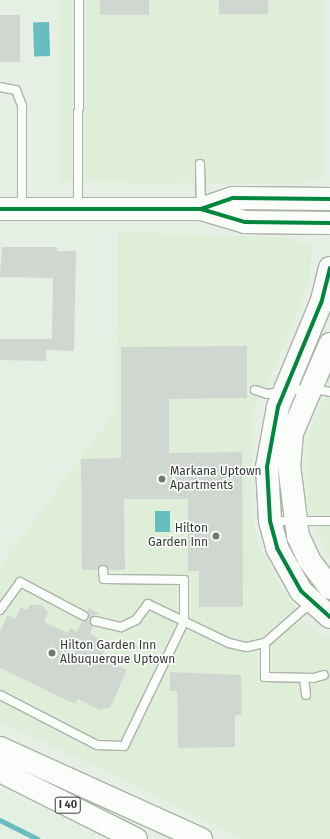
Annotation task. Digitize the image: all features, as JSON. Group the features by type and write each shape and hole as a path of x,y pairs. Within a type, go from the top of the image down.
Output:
{"main road":[{"path":"201,209 233,198 330,199"},
{"path":"0,208 201,209 245,222 330,224"},
{"path":"330,268 321,303 284,392 271,432 267,467 270,521 277,548 301,591 330,618"},
{"path":"329,587 309,560 295,521 289,465 292,433 320,390 330,344"},
{"path":"0,748 201,839"},
{"name":"I 40","path":"0,771 136,839"}],"lane":[{"path":"78,209 79,0"},
{"path":"0,87 16,90 22,106 22,209"},
{"path":"200,164 201,209"},
{"path":"254,390 267,394 320,390"},
{"path":"270,521 330,521"},
{"path":"0,696 97,745 124,746 184,622 184,580 104,579 103,570"},
{"path":"0,610 20,582 84,616"},
{"path":"96,622 121,627 136,620 148,604 229,643 247,647 265,643 329,587"},
{"path":"265,643 265,677 304,678 324,675"},
{"path":"304,678 306,695"}],"shaded area":[{"path":"59,0 325,0 324,173 305,184 60,182"},
{"path":"118,232 289,238 311,247 310,278 288,337 252,412 251,511 260,549 282,590 307,624 330,638 330,839 245,839 0,721 0,568 117,409"},
{"path":"330,384 330,559 308,510 309,433"}],"water":[{"path":"49,22 50,56 34,57 33,23"},
{"path":"155,511 170,511 170,532 155,532"}],"building":[{"path":"100,0 149,0 149,15 100,15"},
{"path":"219,0 268,0 268,14 219,14"},
{"path":"0,15 20,15 20,62 0,62"},
{"path":"2,247 57,247 57,251 76,251 74,351 46,350 46,361 0,360 0,339 52,339 53,278 0,277"},
{"name":"Markana Uptown Apartments","path":"247,346 247,398 169,399 169,453 242,452 243,607 199,607 199,571 188,571 188,499 124,499 125,570 109,570 103,565 98,570 82,570 81,459 121,458 121,347"},
{"name":"Hilton Garden Inn Albuquerque Uptown","path":"30,605 42,605 48,613 44,622 68,633 70,628 77,632 82,621 89,619 88,608 99,613 90,619 93,626 90,634 98,638 96,643 105,648 101,658 127,670 110,708 100,710 78,699 75,704 0,668 0,631 8,615 15,619 21,607 27,610"},
{"path":"170,672 241,675 242,715 235,715 235,747 178,748 177,691 170,691"}],"waterway":[{"path":"0,820 38,839"}],"cycle path":[{"path":"201,209 233,198 330,199"},
{"path":"0,209 201,209 245,222 330,223"},
{"path":"330,268 321,303 278,407 267,467 270,521 277,548 301,591 330,617"}],"place":[{"name":"Markana Uptown Apartments","path":"162,479"},
{"name":"Hilton Garden Inn","path":"216,536"},
{"name":"Hilton Garden Inn Albuquerque Uptown","path":"52,653"}]}
